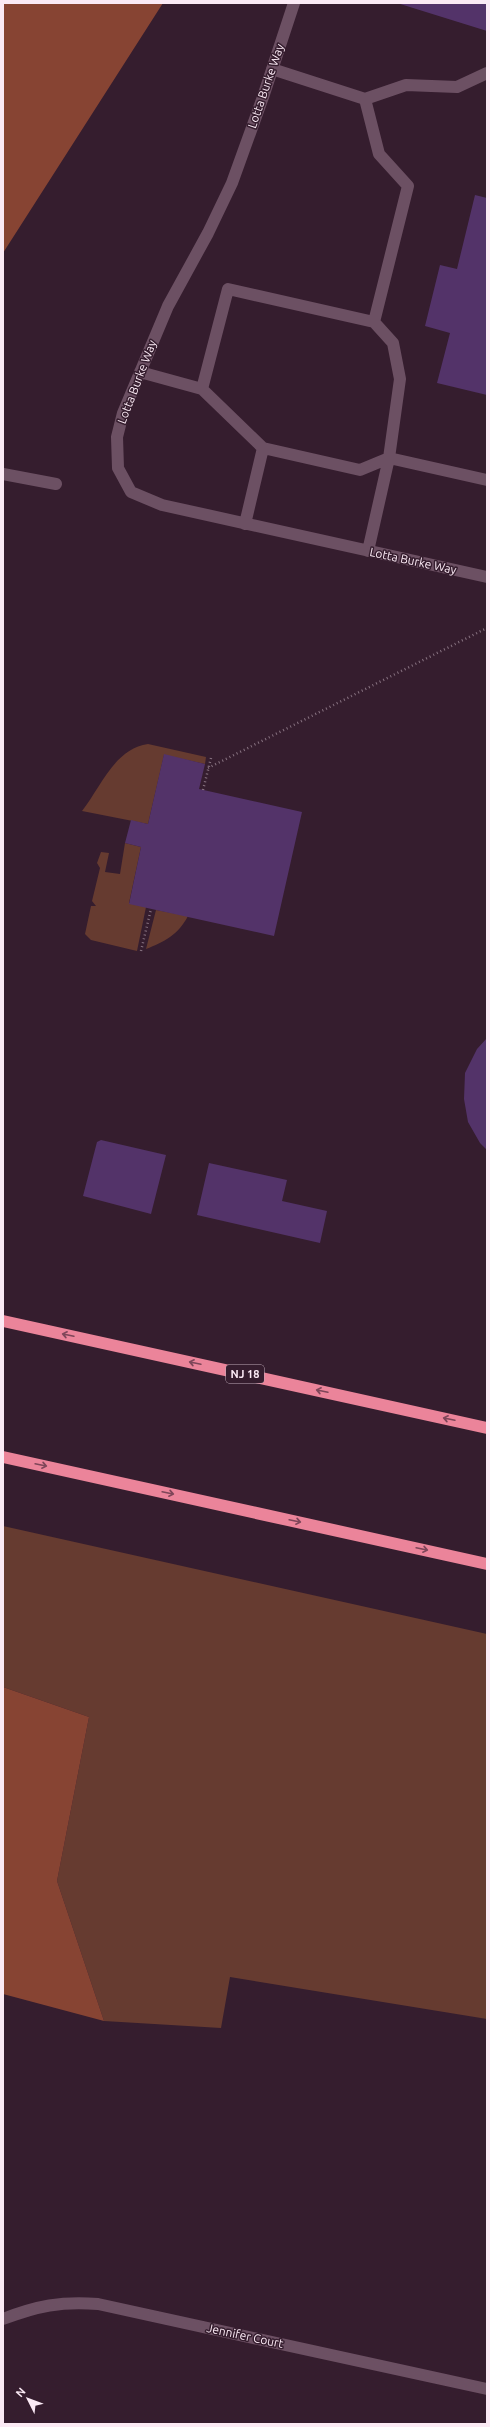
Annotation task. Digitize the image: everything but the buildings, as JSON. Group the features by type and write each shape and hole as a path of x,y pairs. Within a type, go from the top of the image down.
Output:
{"highway":[{"name":"NJ 18","path":"3,1321 487,1428"},
{"path":"3,1457 487,1564"}],"street":[{"name":"Lotta Burke Way","path":"294,3 232,183 208,234 168,306 123,413 117,437 118,468 131,492 162,505 487,577"},
{"path":"272,69 365,99 406,85 457,87 487,73"},
{"path":"365,99 380,154 408,186 374,322"},
{"path":"202,389 228,289 374,322 393,343 400,379 389,458 368,551"},
{"path":"140,372 202,389 263,448 360,470 389,458 487,480"},
{"path":"245,524 263,448"},
{"path":"3,474 56,484"},
{"name":"Jennifer Court","path":"3,2319 37,2307 70,2302 98,2304 487,2389"}],"path":[{"path":"208,768 487,628"},
{"path":"203,790 211,758"},
{"path":"141,951 151,909"}],"shaded area":[{"path":"3,3 163,3 3,253"},
{"path":"148,744 206,757 205,764 164,755 148,824 82,811 109,770 117,761 136,747"},
{"path":"125,843 141,847 129,903 146,907 137,951 91,940 85,934 91,906 96,906 92,901 100,868 97,863 101,852 109,853 105,872 120,874"},
{"path":"156,910 188,916 180,928 170,937 159,944 146,949"},
{"path":"3,1526 487,1634 487,2019 230,1977 221,2028 104,2021 57,1881 89,1717 3,1687"},
{"path":"3,1687 89,1717 57,1881 104,2021 3,1994"}]}
